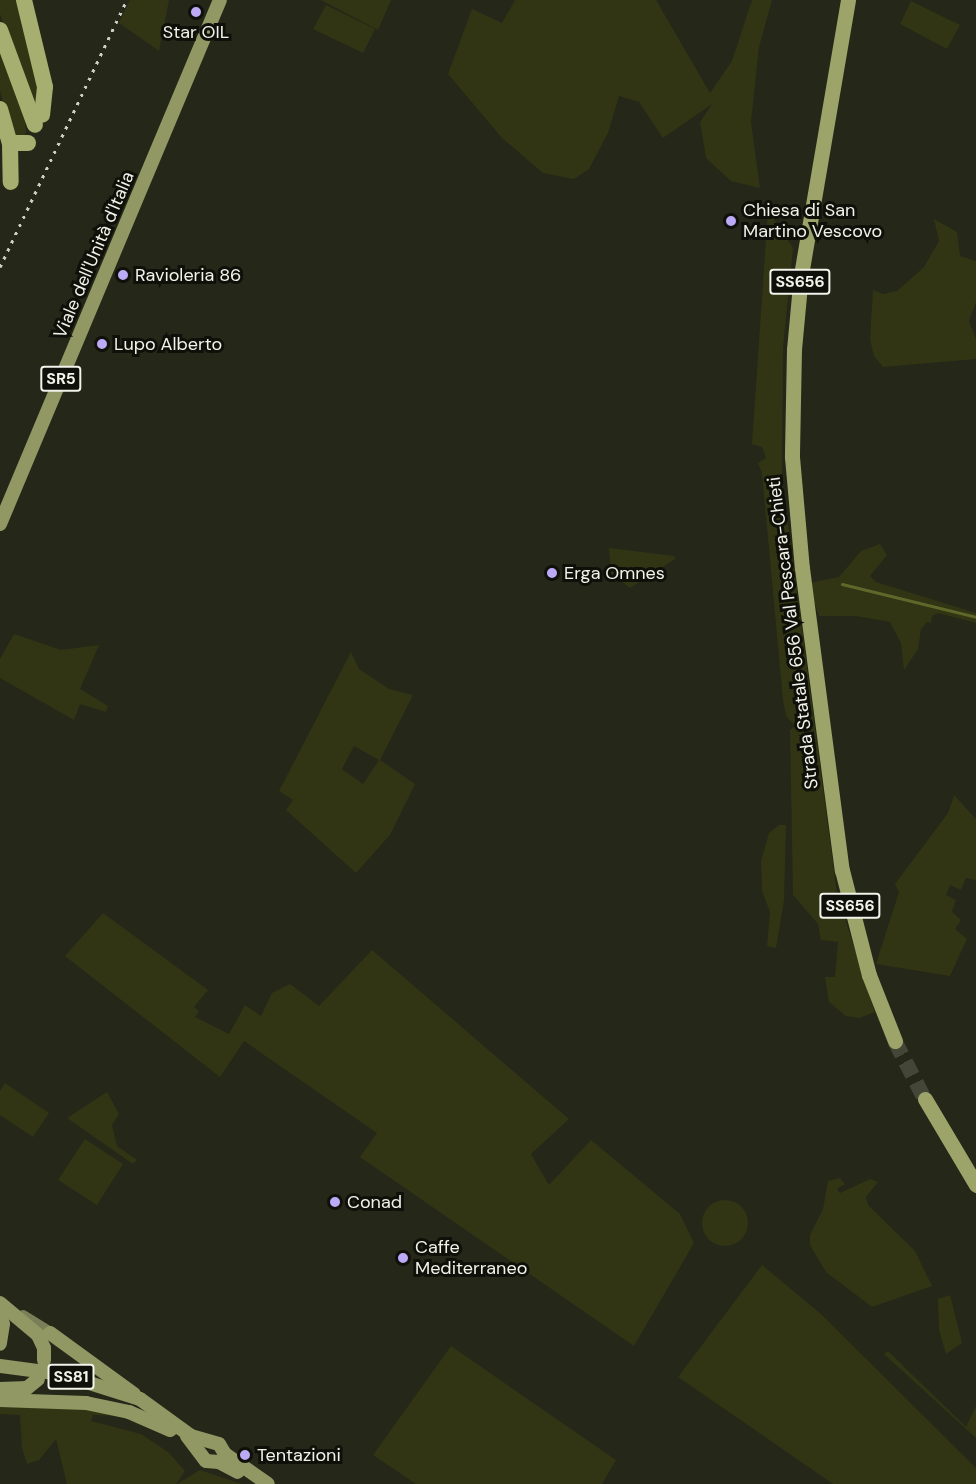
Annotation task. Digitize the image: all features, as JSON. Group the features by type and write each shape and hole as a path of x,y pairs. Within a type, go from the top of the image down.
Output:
{"highway":[{"path":"0,30 44,113 24,0"},
{"name":"Strada Statale 656 Val Pescara-Chieti","path":"848,0 801,274 794,349 792,457 802,568 842,870 869,975 895,1041"},
{"path":"0,109 10,143 11,182"},
{"path":"10,143 28,143"},
{"path":"925,1099 976,1185"}],"main road":[{"name":"Viale dell'Unità d'Italia","path":"0,524 220,0"},
{"path":"0,1303 116,1377 140,1399"},
{"path":"0,1303 38,1335 44,1348 44,1360"},
{"path":"0,1315 3,1324 0,1344"},
{"name":"SS81","path":"0,1366 61,1374 140,1399 188,1437 206,1448 206,1461 221,1457"},
{"path":"0,1389 27,1388 38,1379"},
{"path":"0,1400 86,1403 129,1412 188,1437"},
{"path":"221,1457 258,1484"},
{"path":"221,1457 268,1484"}],"green space":[{"path":"0,0 18,0 41,104 31,102 0,14"},
{"path":"130,0 169,0 159,51 119,23"},
{"path":"321,0 391,0 378,30"},
{"path":"515,0 656,0 710,93 732,61 752,0 772,0 759,47 751,122 760,188 731,181 706,158 700,122 712,104 663,138 639,102 619,96 608,133 589,169 574,179 543,173 502,138 448,74 472,9 502,23"},
{"path":"911,1 960,25 947,49 900,24"},
{"path":"326,5 375,29 363,53 313,29"},
{"path":"0,48 25,119 26,133 21,139 12,134 0,91"},
{"path":"768,210 793,248 783,348 782,478 837,894 875,1012 859,1018 846,1016 829,1002 825,977 835,977 838,942 821,940 818,924 793,895 790,730 795,726 786,716 783,700 762,473 758,463 766,458 762,447 752,444"},
{"path":"934,219 957,232 960,256 976,261 976,302 969,321 976,339 976,359 883,367 874,356 870,339 873,290 883,294 897,291 924,267 939,241"},
{"path":"880,544 887,555 870,576 876,582 976,613 976,623 938,613 932,616 931,623 927,622 921,629 918,649 904,670 901,643 890,622 856,616 819,616 808,583 839,577 861,551"},
{"path":"609,548 675,556 675,559 630,588 611,573"},
{"path":"14,634 61,650 99,645 80,689 108,706 106,712 80,704 74,720 0,678 0,659"},
{"path":"351,652 359,669 389,689 413,695 380,760 415,784 390,835 356,873 286,810 293,800 279,791","holes":["354,746 379,760 363,784 342,769"]},
{"path":"954,795 976,819 976,880 966,878 961,890 950,885 946,895 956,900 952,912 961,920 955,929 967,939 950,976 876,964 899,892 895,884 948,813"},
{"path":"779,825 786,825 784,900 776,948 767,946 770,912 762,891 761,861 769,833"},
{"path":"103,913 208,990 194,1007 199,1011 195,1017 229,1034 245,1005 261,1016 272,993 290,984 319,1006 372,950 569,1119 531,1154 549,1185 591,1140 680,1214 694,1243 634,1346 360,1157 377,1133 244,1041 220,1077 65,956"},
{"path":"5,1083 49,1113 33,1137 0,1115 0,1091"},
{"path":"107,1092 119,1114 112,1125 117,1146 137,1160 133,1164 67,1118"},
{"path":"85,1139 123,1164 97,1205 58,1180"},
{"path":"840,1178 845,1184 837,1189 840,1193 870,1179 878,1182 866,1197 868,1205 915,1251 932,1286 872,1307 826,1272 810,1245 810,1235 823,1209 828,1181"},
{"path":"725,1200 734,1201 741,1207 747,1214 747,1232 741,1239 734,1245 725,1246 716,1245 709,1239 703,1232 702,1223 703,1214 709,1207 716,1201"},
{"path":"762,1265 821,1314 976,1468 976,1484 833,1484 678,1377"},
{"path":"950,1295 962,1343 946,1354 939,1330 938,1299"},
{"path":"451,1346 616,1460 602,1484 416,1484 373,1455"},
{"path":"888,1351 966,1427 976,1406 976,1438 884,1354"},
{"path":"0,1402 52,1403 123,1416 93,1415 91,1421 141,1434 168,1452 185,1471 176,1484 67,1484 56,1439 39,1460 27,1464 22,1448 20,1415 0,1414"},
{"path":"200,1470 242,1484 177,1484"}],"waterway":[{"path":"842,584 976,617"}],"tunnel":[{"path":"895,1041 925,1099"}],"railway":[{"path":"0,267 127,0"}],"place":[{"name":"Star OIL","path":"196,12"},
{"name":"Chiesa di San Martino Vescovo","path":"731,221"},
{"name":"Ravioleria 86","path":"123,275"},
{"name":"Lupo Alberto","path":"102,344"},
{"name":"Erga Omnes","path":"552,573"},
{"name":"Conad","path":"335,1202"},
{"name":"Caffe Mediterraneo","path":"403,1258"},
{"name":"Tentazioni","path":"245,1455"}]}
